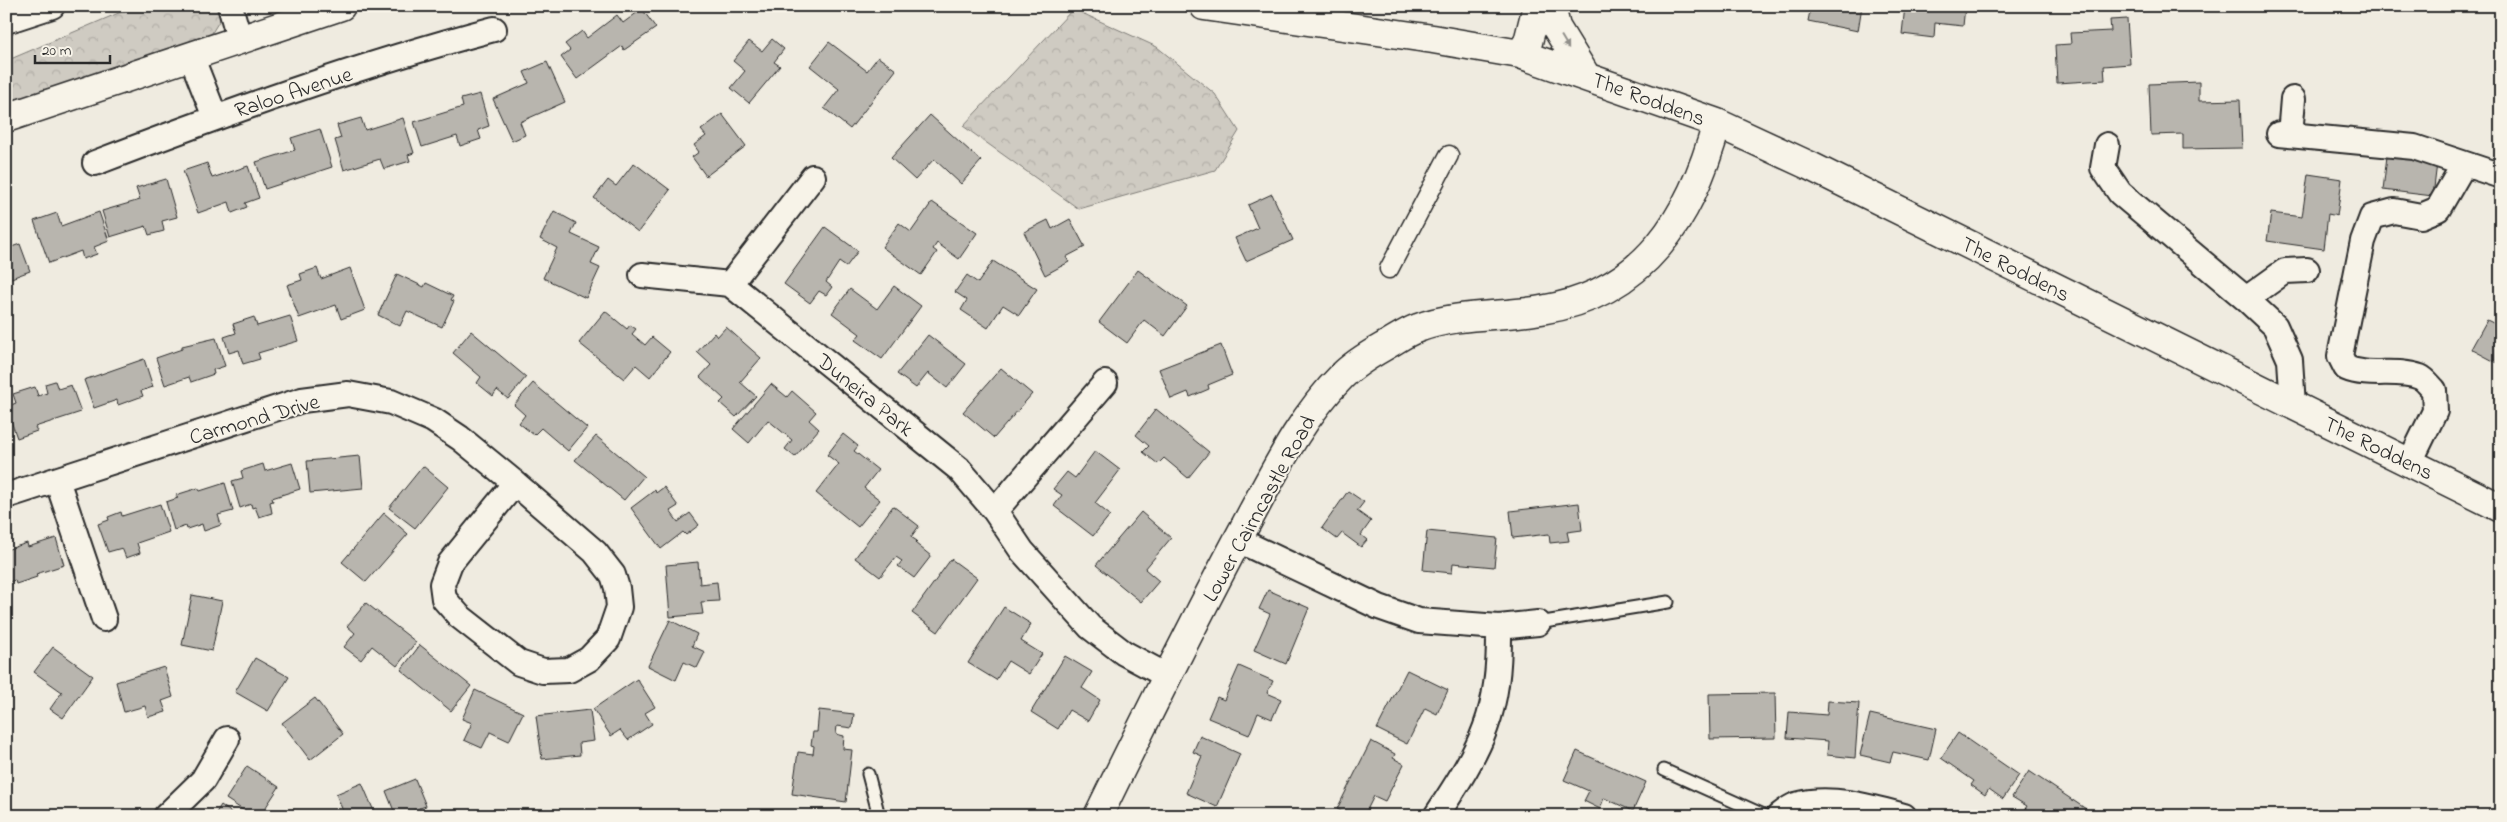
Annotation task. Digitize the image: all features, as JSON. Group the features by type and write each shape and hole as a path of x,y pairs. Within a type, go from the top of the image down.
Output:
{"street":[{"path":"6,21 52,6"},
{"path":"230,6 240,41"},
{"path":"6,118 340,6"},
{"name":"The Roddens","path":"1204,6 1433,39 1520,54 1717,123 1808,165 2501,508"},
{"path":"1520,54 1528,42 1537,6"},
{"path":"1550,6 1556,27 1586,76"},
{"name":"Raloo Avenue","path":"95,163 215,117 433,45 494,29"},
{"path":"191,56 215,117"},
{"path":"2294,99 2284,134 2414,147 2501,176"},
{"name":"Lower Cairncastle Road","path":"1098,816 1167,676 1299,426 1344,374 1374,352 1417,328 1442,321 1542,310 1571,303 1602,292 1633,271 1661,246 1702,173 1717,123"},
{"path":"2107,145 2104,168 2120,193 2246,299 2275,326 2290,360 2293,405"},
{"path":"1389,269 1449,155"},
{"path":"2410,462 2436,411 2434,390 2421,377 2400,374 2359,373 2346,368 2340,356 2363,241 2372,217 2394,211 2421,216 2438,209 2464,164"},
{"path":"642,276 730,284 813,177"},
{"path":"2246,299 2285,271 2307,270"},
{"name":"Duneira Park","path":"730,284 953,464 970,480 995,511 1022,551 1090,627 1124,653 1167,676"},
{"path":"995,511 1105,383"},
{"name":"Carmond Drive","path":"6,496 302,400 348,394 392,402 433,420 460,438 515,484 596,552 613,575 617,588 619,607 608,639 589,659 569,670 543,671 519,663 459,616 444,598 442,584 450,563 515,484"},
{"path":"57,480 104,618"},
{"path":"1238,540 1314,578 1398,615 1429,623 1499,627 1538,623"},
{"path":"1436,816 1474,757 1492,712 1499,663 1499,627"},
{"path":"166,816 203,780 227,739"},
{"path":"1779,816 1794,806 1821,801 1879,809 1904,816"}],"lane":[{"path":"1538,623 1668,602"},
{"path":"1664,770 1766,816"},
{"path":"868,774 880,816"}],"green space":[{"path":"135,6 218,6 221,18 210,36 6,105 6,61"},
{"path":"1073,9 1157,47 1215,94 1239,131 1215,170 1079,209 963,126"}],"building":[{"path":"1811,6 1862,6 1858,31 1808,21"},
{"path":"1905,6 1965,6 1963,26 1935,23 1934,38 1902,34"},
{"path":"642,9 656,28 624,50 622,46 577,79 561,57 570,50 565,44 582,31 587,38 617,15 623,23"},
{"path":"2127,19 2130,64 2104,66 2105,80 2057,83 2055,45 2071,44 2070,33 2111,31 2110,20"},
{"path":"772,39 784,49 774,62 780,66 749,103 731,88 745,71 733,61 749,41 762,51"},
{"path":"829,42 867,71 878,57 896,70 850,129 824,108 839,89 810,66"},
{"path":"547,62 565,102 520,122 525,135 512,141 493,99 529,83 524,72"},
{"path":"2199,82 2199,101 2240,100 2242,148 2183,149 2183,134 2151,135 2149,84"},
{"path":"480,94 489,126 478,130 481,139 460,146 457,136 422,147 414,122 463,107 461,99"},
{"path":"722,114 746,146 706,176 692,157 699,152 694,145 706,136 701,130"},
{"path":"930,115 981,161 961,184 934,159 915,180 891,158"},
{"path":"361,118 365,130 403,118 414,153 408,155 410,161 384,169 380,159 344,170 335,140 341,138 337,125"},
{"path":"320,129 332,167 265,189 256,162 295,150 291,138"},
{"path":"2387,156 2437,163 2433,196 2383,190"},
{"path":"207,163 212,178 248,166 259,198 245,203 247,207 232,213 229,202 198,213 183,171"},
{"path":"634,163 670,190 638,232 594,198 608,180 616,186"},
{"path":"2308,174 2342,179 2337,216 2328,214 2324,249 2267,241 2271,213 2302,217"},
{"path":"166,179 177,217 162,221 164,231 149,235 146,226 110,237 102,211 140,200 136,188"},
{"path":"1272,194 1293,240 1246,261 1235,238 1258,228 1248,205"},
{"path":"932,202 977,233 959,259 937,243 933,249 937,252 921,275 882,247 899,223 911,232"},
{"path":"554,211 576,223 571,234 599,247 591,264 600,268 586,298 543,278 557,248 540,239"},
{"path":"99,212 109,241 94,247 97,254 83,259 81,251 49,263 34,221 57,213 61,226"},
{"path":"1070,219 1085,247 1066,257 1069,262 1045,275 1024,232 1048,220 1052,229"},
{"path":"825,227 858,251 846,267 839,262 826,282 832,287 826,295 819,291 810,303 784,284"},
{"path":"20,244 30,271 6,280 6,249"},
{"path":"993,261 1037,289 1019,315 1003,305 988,328 961,310 967,300 955,292 967,275 978,283"},
{"path":"317,268 321,279 350,268 365,310 341,319 336,305 299,318 287,285 302,280 300,274"},
{"path":"1138,270 1187,306 1165,336 1144,320 1127,343 1099,322"},
{"path":"397,274 424,287 426,283 453,296 451,300 454,301 442,327 407,311 400,326 378,315"},
{"path":"894,286 921,306 882,359 855,340 860,334 832,313 850,289 877,309"},
{"path":"605,311 627,329 630,325 636,329 632,334 645,345 652,337 670,352 650,377 636,365 624,379 579,343"},
{"path":"290,316 298,341 258,353 260,359 243,364 239,350 229,353 224,337 236,333 233,324 254,317 257,326"},
{"path":"2487,320 2501,327 2501,365 2471,349"},
{"path":"726,327 761,358 740,382 756,396 736,417 720,403 724,399 700,377 711,365 697,352 714,333 717,337"},
{"path":"471,331 526,377 508,399 497,390 493,396 477,383 481,377 453,353"},
{"path":"928,335 966,364 947,388 928,373 916,388 897,374"},
{"path":"216,338 225,366 213,370 214,374 191,382 189,377 165,385 156,358 182,349 182,346"},
{"path":"1221,345 1232,375 1208,385 1209,389 1190,397 1188,392 1171,399 1159,369"},
{"path":"144,359 153,387 141,391 143,396 118,405 117,400 94,408 84,380"},
{"path":"1001,368 1032,394 994,438 963,412"},
{"path":"55,381 58,389 71,385 81,412 35,427 37,431 17,438 6,407 16,403 13,394 35,387 38,396 47,393 45,384"},
{"path":"533,383 587,428 568,451 541,428 534,435 519,423 525,415 514,405"},
{"path":"771,384 787,397 792,391 816,412 809,420 819,429 795,457 785,449 792,440 768,420 749,443 733,429"},
{"path":"1156,409 1209,452 1188,478 1164,458 1158,464 1143,452 1149,446 1136,435"},
{"path":"843,434 858,446 854,451 878,470 864,488 880,500 858,527 816,493 839,464 827,455"},
{"path":"596,436 644,476 624,500 575,460"},
{"path":"1095,451 1120,470 1095,503 1110,515 1093,536 1054,506 1062,495 1053,489 1067,472 1075,478"},
{"path":"360,456 363,488 310,493 307,461"},
{"path":"292,463 300,489 272,498 273,501 270,502 272,513 259,517 255,507 252,508 251,504 240,508 232,481 243,478 241,471 263,464 265,471"},
{"path":"423,466 448,487 415,528 389,508"},
{"path":"225,483 233,511 218,515 221,525 204,531 202,524 187,529 186,526 174,530 166,502 178,498 176,495 198,488 200,491"},
{"path":"664,487 678,506 670,511 678,522 690,513 699,525 686,535 683,532 661,549 631,508 655,490 656,493"},
{"path":"1348,491 1364,502 1357,511 1371,521 1361,535 1367,540 1361,547 1342,533 1337,539 1322,528"},
{"path":"1579,503 1582,530 1567,532 1569,541 1550,543 1549,534 1513,538 1510,511"},
{"path":"160,504 169,532 137,543 140,553 126,558 122,548 108,552 98,524 109,520 108,517 121,512 122,516"},
{"path":"893,506 919,526 911,537 917,541 915,543 931,556 914,578 898,566 902,561 896,557 880,577 855,558"},
{"path":"1141,512 1171,538 1145,569 1159,581 1141,602 1096,565"},
{"path":"384,513 408,534 366,582 342,562"},
{"path":"1427,531 1497,538 1494,567 1453,563 1452,573 1423,570"},
{"path":"56,538 64,565 36,574 37,577 16,584 15,580 6,583 6,550 27,543 28,547"},
{"path":"951,559 977,578 938,632 912,613"},
{"path":"698,562 700,584 717,582 719,601 701,602 703,614 670,617 666,565"},
{"path":"1268,590 1309,608 1286,664 1254,650 1270,614 1259,609"},
{"path":"192,595 222,601 212,651 182,645"},
{"path":"366,603 416,642 397,666 372,646 361,660 344,647 355,633 347,626"},
{"path":"1004,607 1031,624 1021,641 1042,654 1029,674 1008,661 996,680 968,663"},
{"path":"670,620 697,634 692,646 705,652 697,668 684,662 676,680 648,666"},
{"path":"420,645 471,686 451,711 401,670"},
{"path":"53,647 93,676 63,718 50,709 62,692 34,672"},
{"path":"1065,656 1092,672 1082,688 1100,700 1088,721 1069,710 1058,729 1031,712"},
{"path":"255,658 289,677 268,711 235,692"},
{"path":"1239,666 1273,681 1267,693 1281,699 1272,719 1258,713 1249,735 1208,718 1217,697 1224,700"},
{"path":"164,667 173,697 162,701 166,712 148,717 145,706 124,712 116,682"},
{"path":"1407,670 1448,690 1437,714 1425,708 1407,744 1377,729"},
{"path":"637,679 655,707 645,713 652,724 628,740 620,730 611,736 593,709"},
{"path":"475,690 523,713 509,741 490,732 482,748 464,740 472,723 462,719"},
{"path":"1775,693 1776,738 1710,739 1709,694"},
{"path":"315,698 343,734 310,760 282,723"},
{"path":"1828,701 1859,703 1855,758 1827,755 1828,741 1787,738 1789,712 1827,715"},
{"path":"590,710 594,741 579,743 580,755 542,759 536,716"},
{"path":"819,710 854,714 852,728 837,726 836,734 844,736 843,749 852,750 846,802 792,794 798,752 813,754 814,746 811,745 813,732 817,732"},
{"path":"1870,714 1936,729 1929,760 1893,752 1890,762 1860,755"},
{"path":"1958,733 2019,775 2003,799 1989,789 1985,795 1971,785 1974,781 1941,758"},
{"path":"1200,736 1240,754 1217,807 1186,793 1202,756 1193,752"},
{"path":"1371,741 1395,754 1393,758 1404,764 1385,801 1374,796 1364,816 1351,816 1337,809"},
{"path":"1577,751 1646,782 1633,811 1604,798 1600,809 1584,801 1589,791 1564,780"},
{"path":"247,766 279,787 260,816 252,816 226,799"},
{"path":"2029,771 2089,811 2086,816 2029,816 2023,812 2027,806 2012,797"},
{"path":"415,779 426,806 396,816 386,791"},
{"path":"362,783 376,816 345,816 336,794"},
{"path":"221,805 236,816 214,816"},
{"path":"420,808 422,816 401,816"}]}
